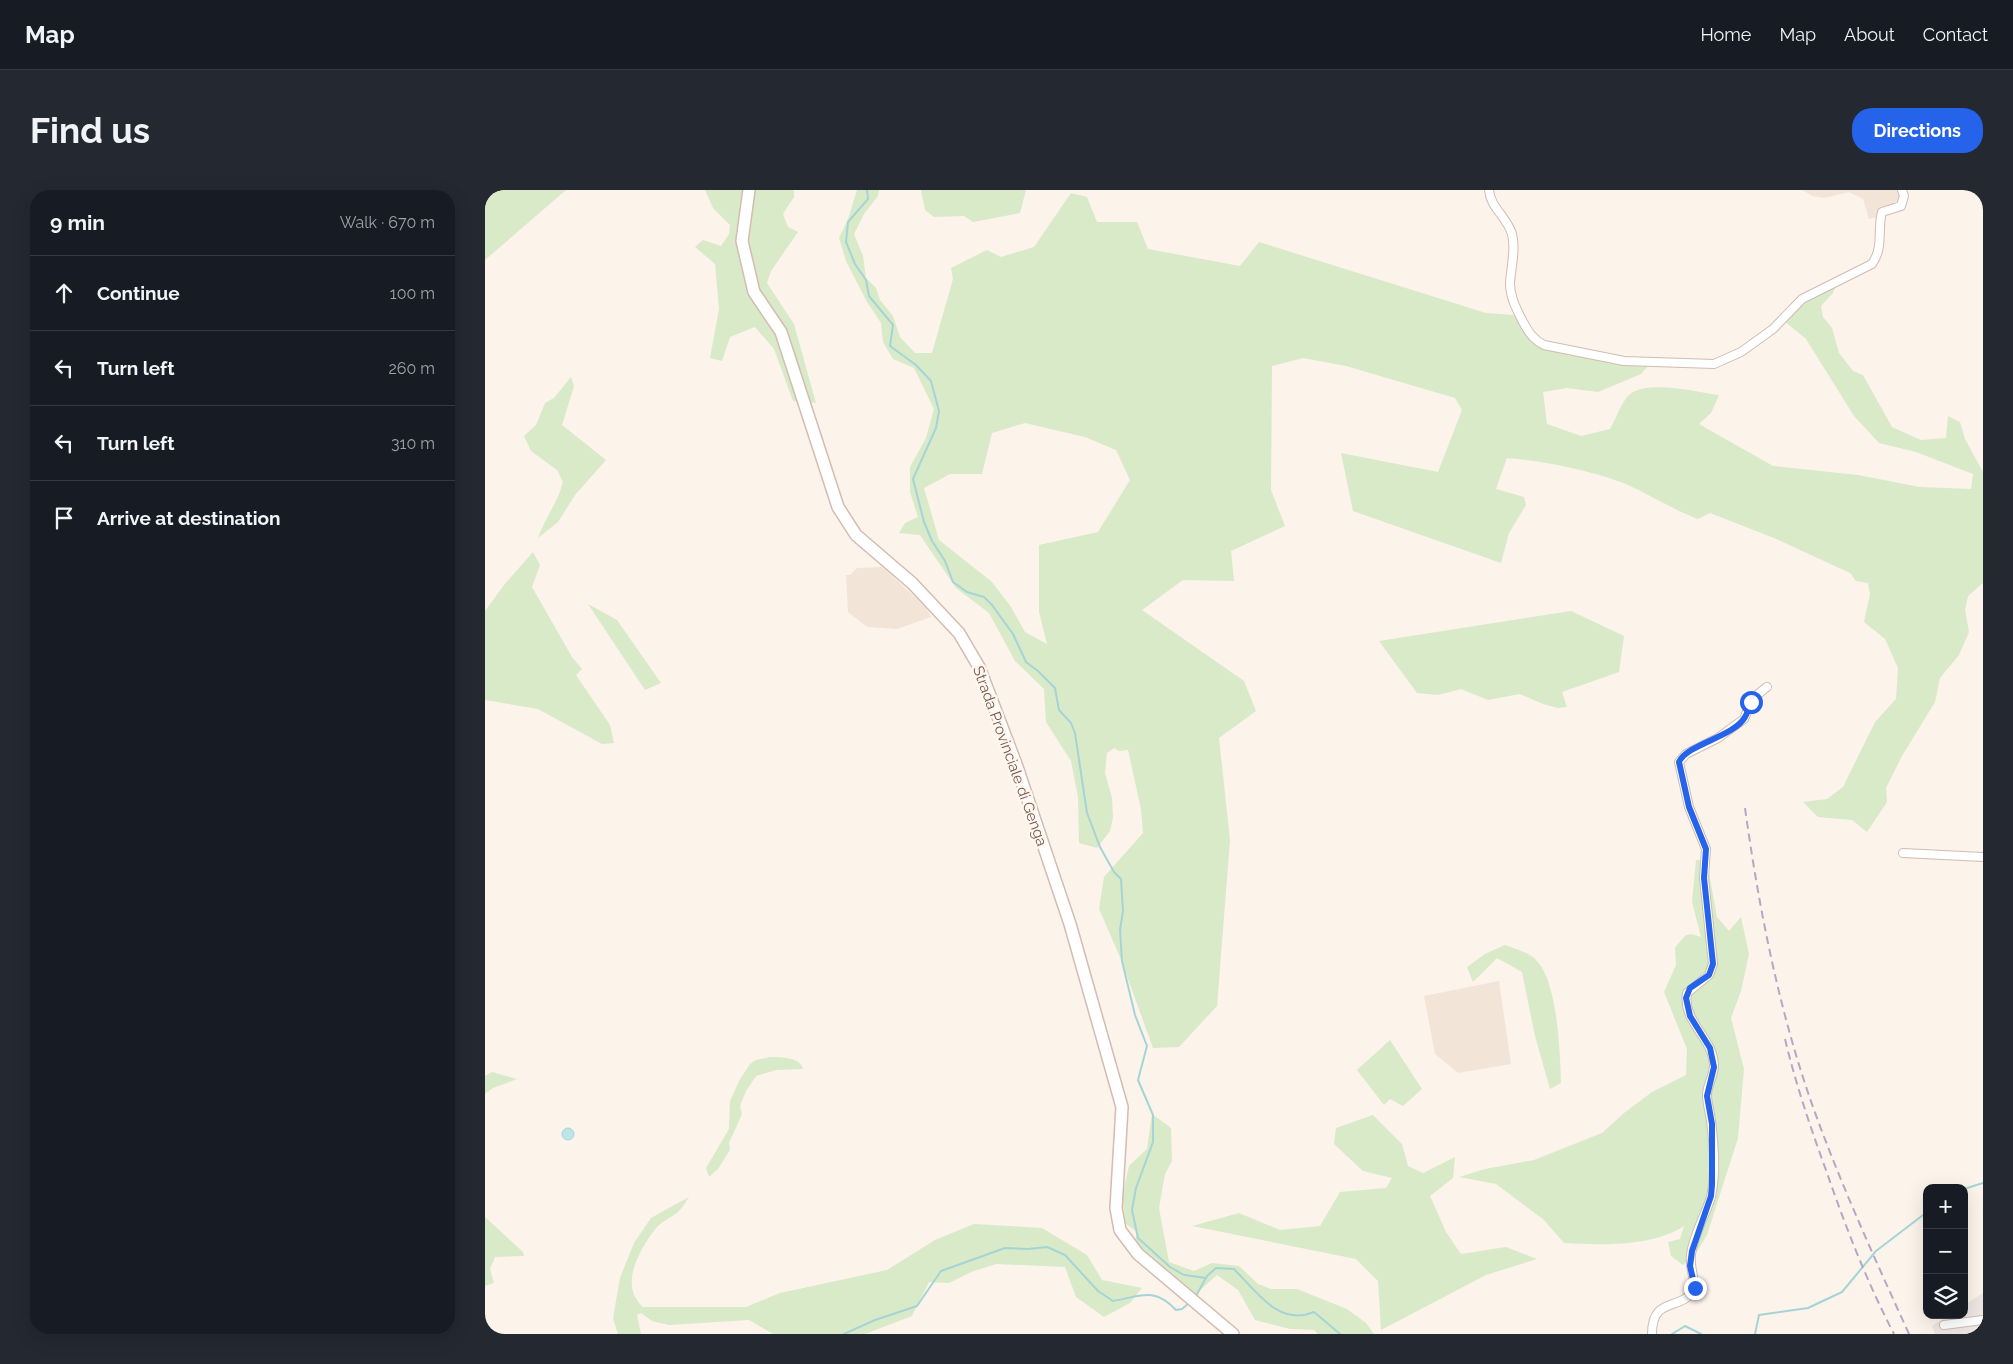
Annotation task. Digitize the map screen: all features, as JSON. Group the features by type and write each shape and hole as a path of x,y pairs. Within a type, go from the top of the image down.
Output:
{"main road":[{"name":"Strada Provinciale di Genga","path":"749,190 742,241 754,292 781,332 838,507 856,535 912,583 959,633 979,667 1016,764 1070,924 1122,1107 1116,1208 1120,1230 1138,1254 1233,1334"}],"street":[{"path":"1489,190 1492,202 1507,221 1512,234 1513,250 1510,285 1513,302 1529,334 1535,340 1544,345 1624,361 1705,365 1714,364 1741,352 1773,329 1802,299 1872,264 1878,256 1881,243 1882,212 1901,206 1904,196 1901,190"},
{"path":"1653,1334 1654,1320 1659,1309 1694,1292 1690,1266 1692,1251 1711,1196 1712,1185 1712,1124 1707,1096 1714,1067 1713,1059 1710,1048 1692,1021 1686,1005 1687,993 1709,975 1713,964 1704,878 1706,849 1689,807 1679,762 1686,754 1718,738 1744,719 1753,698 1767,687"},
{"path":"1903,853 1983,857"},
{"path":"1944,1325 1983,1320"}],"shaded area":[{"path":"1803,190 1899,190 1901,196 1900,201 1895,205 1883,207 1878,217 1869,219 1863,199 1849,192 1824,198 1812,196"},
{"path":"883,567 925,607 931,617 897,629 867,627 848,612 846,575 850,575 857,568"},
{"path":"1499,981 1511,1064 1458,1073 1435,1054 1424,996"},
{"path":"1983,1293 1983,1334 1935,1334 1932,1326 1942,1319 1968,1319 1968,1302"}],"green space":[{"path":"485,190 566,190 485,260"},
{"path":"705,190 794,190 794,197 783,214 788,227 798,232 771,271 767,283 794,324 816,403 793,401 774,349 755,327 730,337 722,361 710,358 719,309 715,264 695,247 703,240 721,246 729,234 730,225 713,208"},
{"path":"857,190 879,190 878,196 864,214 854,234 863,256 866,278 876,288 880,300 893,316 900,337 915,353 932,353 953,279 951,268 987,250 1001,257 1034,247 1071,193 1087,197 1097,222 1137,222 1148,249 1240,266 1259,242 1486,313 1514,315 1541,346 1649,365 1641,374 1598,392 1567,388 1543,392 1547,424 1581,436 1610,429 1626,398 1637,390 1659,387 1685,389 1719,395 1711,413 1699,424 1773,466 1858,475 1920,487 1971,489 1973,474 1916,452 1879,443 1854,416 1806,339 1784,321 1800,303 1837,283 1833,293 1821,306 1823,317 1832,328 1839,353 1853,371 1863,375 1892,427 1921,440 1946,438 1948,416 1960,422 1965,439 1983,472 1983,583 1968,596 1965,610 1969,632 1959,655 1940,678 1935,702 1902,756 1886,788 1887,802 1867,832 1852,820 1818,817 1803,802 1827,799 1843,787 1875,722 1896,699 1898,668 1885,639 1864,622 1870,594 1868,583 1856,581 1850,573 1774,538 1710,513 1698,519 1615,480 1569,467 1537,462 1507,458 1496,489 1524,497 1526,505 1509,533 1501,563 1353,511 1341,453 1438,472 1462,410 1455,398 1346,366 1303,358 1272,366 1271,490 1285,526 1231,551 1234,581 1183,580 1142,610 1244,681 1256,711 1219,738 1230,840 1217,1006 1179,1047 1153,1048 1120,957 1099,909 1104,877 1143,833 1141,809 1128,750 1119,751 1114,748 1107,753 1105,773 1112,798 1113,817 1110,831 1097,848 1079,843 1078,797 1071,761 1046,722 1044,689 1015,661 989,613 956,588 920,535 899,533 905,523 918,517 910,492 910,467 926,438 934,409 914,368 893,359 883,342 881,323 867,302 846,261 839,238 848,219","holes":["1025,423 1085,437 1116,450 1130,480 1098,532 1039,545 1039,612 1047,644 1025,632 1011,607 992,582 939,540 924,488 950,474 982,474 992,433"]},
{"path":"921,190 1026,190 1020,213 973,222 964,216 934,217 925,210"},
{"path":"571,377 574,386 562,425 606,460 575,495 558,522 538,538 563,482 557,470 531,451 524,436 536,425 545,403 554,398"},
{"path":"533,552 540,565 532,587 572,657 582,669 576,675 610,725 614,743 602,744 538,709 485,700 485,611 504,585"},
{"path":"588,604 617,620 661,683 645,690"},
{"path":"1571,611 1624,636 1619,672 1562,692 1567,707 1558,708 1543,704 1520,694 1488,700 1461,689 1438,695 1417,693 1379,641"},
{"path":"1696,860 1705,860 1717,917 1729,931 1741,917 1749,954 1741,991 1731,1018 1744,1069 1738,1138 1707,1235 1695,1255 1683,1265 1671,1256 1668,1242 1680,1239 1684,1226 1657,1238 1642,1241 1610,1244 1564,1243 1544,1220 1496,1184 1459,1177 1485,1169 1534,1160 1602,1133 1624,1113 1652,1092 1686,1075 1687,1049 1664,992 1676,965 1675,948 1686,935 1692,934 1701,937 1692,902"},
{"path":"1505,945 1533,957 1543,970 1549,984 1556,1018 1561,1083 1550,1089 1535,1036 1522,972 1497,958 1473,982 1467,967 1485,954"},
{"path":"1390,1040 1422,1089 1403,1106 1390,1099 1384,1105 1357,1070"},
{"path":"770,1057 794,1060 803,1069 776,1070 756,1076 746,1091 740,1106 742,1114 729,1143 730,1150 718,1169 709,1177 706,1168 729,1129 730,1101 739,1081 750,1064 756,1060"},
{"path":"492,1072 517,1079 493,1088 485,1094 485,1076"},
{"path":"1152,1114 1171,1128 1172,1161 1165,1174 1159,1208 1169,1262 1194,1271 1212,1263 1239,1266 1258,1284 1271,1289 1297,1289 1347,1309 1366,1323 1374,1334 1318,1334 1314,1330 1290,1329 1255,1320 1238,1290 1217,1275 1196,1294 1164,1275 1141,1256 1135,1246 1137,1232 1126,1224 1122,1197 1129,1166 1147,1149"},
{"path":"1373,1115 1402,1144 1408,1166 1423,1173 1455,1157 1453,1178 1430,1196 1446,1232 1461,1254 1506,1247 1537,1259 1486,1275 1381,1330 1378,1281 1356,1259 1192,1226 1239,1213 1280,1230 1320,1226 1340,1192 1386,1188 1392,1178 1363,1171 1334,1144 1336,1128"},
{"path":"689,1197 678,1212 656,1228 638,1256 634,1267 632,1288 636,1298 643,1307 746,1307 780,1293 887,1270 935,1240 974,1224 1042,1228 1087,1255 1102,1280 1142,1288 1130,1303 1104,1317 1076,1297 1065,1267 996,1264 971,1272 949,1283 929,1282 912,1316 865,1334 773,1334 749,1320 669,1325 652,1321 641,1313 637,1315 641,1334 618,1334 613,1318 620,1278 634,1243 651,1218"},
{"path":"485,1217 523,1252 524,1256 495,1257 490,1269 494,1283 485,1286"}],"water":[{"path":"568,1128 574,1134 568,1140 562,1134"}],"waterway":[{"path":"867,190 868,199 848,222 846,242 855,264 866,280 869,296 893,325 890,346 916,365 931,381 939,411 936,428 913,479 924,522 932,541 945,561 953,582 967,592 984,597 992,605 1013,634 1026,662 1055,688 1059,710 1071,723 1075,733 1087,813 1100,847 1114,872 1121,879 1123,911 1120,930 1122,961 1135,1015 1147,1046 1138,1080 1153,1115 1153,1142 1136,1188 1132,1210 1138,1238 1170,1267 1184,1275 1206,1278"},
{"path":"1968,1188 1983,1183"},
{"path":"1755,1334 1759,1315 1808,1308 1842,1292 1876,1251 1923,1215"},
{"path":"844,1334 875,1320 917,1306 941,1271 1005,1248 1028,1249 1047,1247 1065,1255 1098,1291 1113,1301 1147,1295 1161,1298 1176,1310 1182,1309 1189,1303"},
{"path":"1196,1296 1207,1276 1216,1268 1234,1269 1260,1296 1279,1311 1290,1315 1314,1312 1340,1334"},
{"path":"1672,1334 1685,1326 1701,1334"}],"railway":[{"path":"1745,808 1771,959 1801,1071 1847,1193 1909,1334"},
{"path":"1785,1039 1804,1107 1857,1255 1894,1334"}],"route":[{"path":"1695,1288 1690,1271 1692,1251 1711,1196 1712,1185 1712,1124 1707,1096 1714,1067 1710,1048 1690,1016 1686,1005 1686,998 1690,988 1709,975 1713,964 1712,938 1704,878 1706,849 1689,807 1679,762 1681,757 1718,738 1744,719 1751,702"}]}
